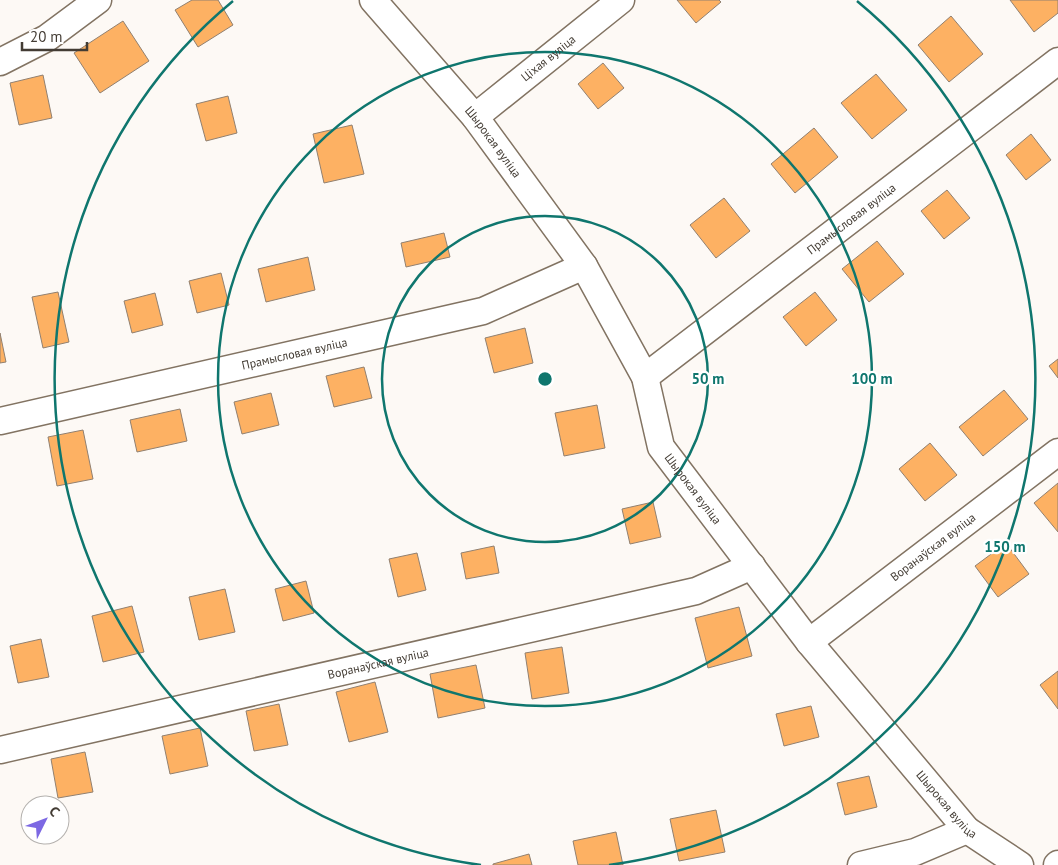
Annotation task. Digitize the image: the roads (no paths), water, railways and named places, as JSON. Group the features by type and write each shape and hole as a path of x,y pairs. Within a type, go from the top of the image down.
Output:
{"street":[{"path":"0,62 47,38 98,0"},
{"name":"Шырокая вуліца","path":"373,0 475,117 584,266 645,377 661,447 809,642 967,830 1020,865"},
{"name":"Ціхая вуліца","path":"475,117 621,0"},
{"name":"Прамысловая вуліца","path":"645,377 1058,61"},
{"name":"Прамысловая вуліца","path":"0,421 483,310 584,266"},
{"name":"Воранаўская вуліца","path":"809,642 1058,452"},
{"name":"Воранаўская вуліца","path":"0,750 696,591 752,566"},
{"path":"861,865 915,852 967,830"}]}
